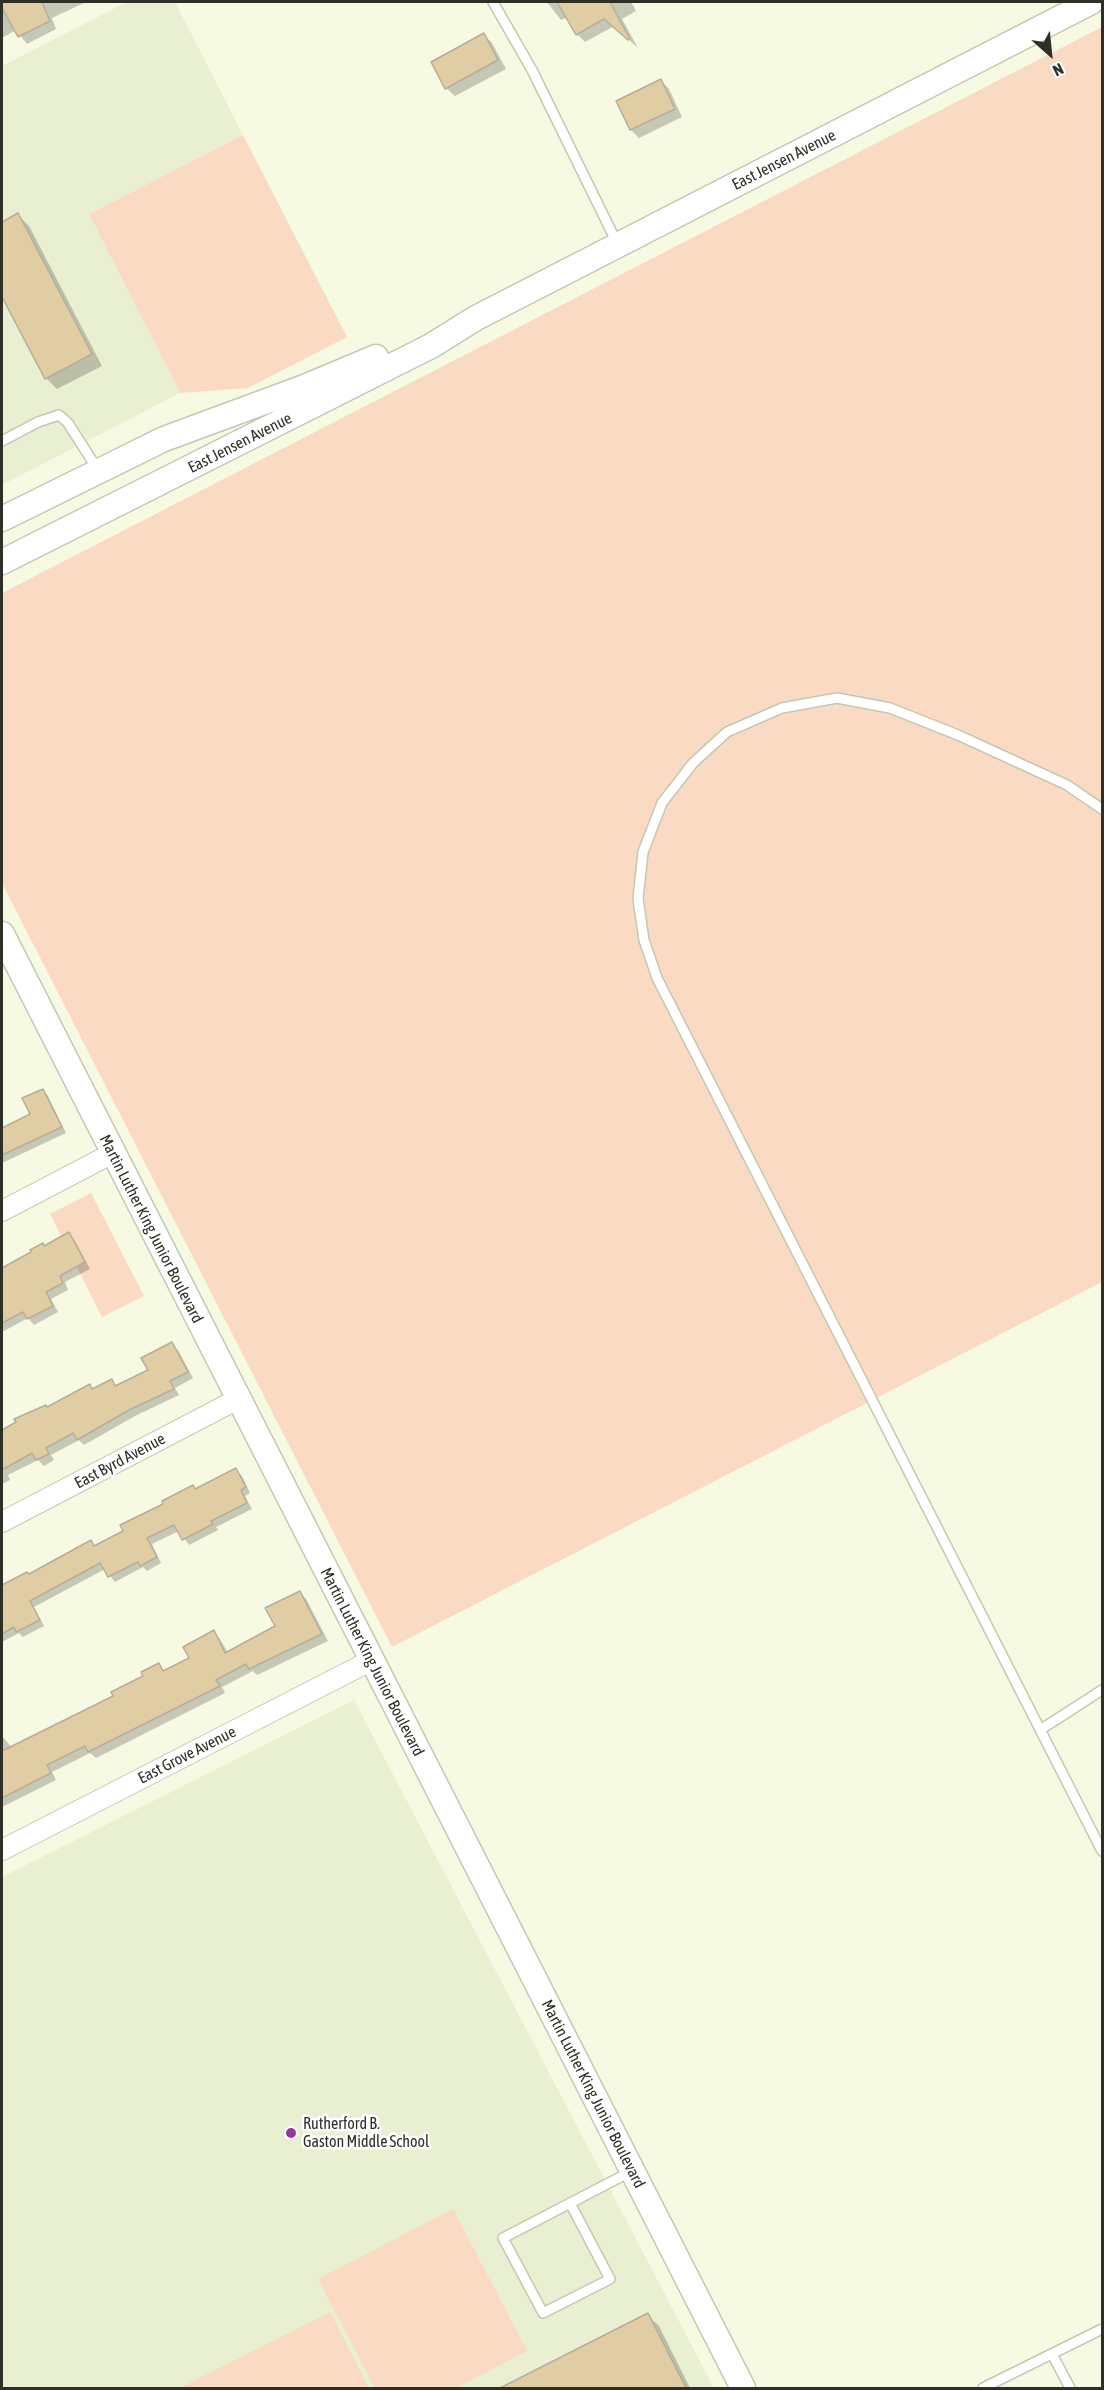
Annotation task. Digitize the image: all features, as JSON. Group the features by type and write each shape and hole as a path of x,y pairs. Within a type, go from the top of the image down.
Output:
{"street":[{"name":"East Jensen Avenue","path":"2,562 431,346 476,318 1091,2"},
{"name":"East Jensen Avenue","path":"2,519 164,439 302,388 416,339 476,318"},
{"name":"Martin Luther King Junior Boulevard","path":"2,934 743,2388"},
{"path":"2,1211 113,1153"},
{"name":"East Byrd Avenue","path":"2,1522 238,1399"},
{"name":"East Grove Avenue","path":"2,1850 372,1660"}],"lane":[{"path":"493,2 532,70 618,245"},
{"path":"2,441 38,422 59,415 69,423 98,470"},
{"path":"1102,809 1067,785 958,735 890,708 837,698 782,708 727,732 693,762 662,803 644,852 638,898 644,940 657,978 1102,1851"},
{"path":"1040,1730 1102,1690"},
{"path":"570,2203 610,2279 543,2313 503,2238 570,2203 632,2171"},
{"path":"983,2388 1102,2329"},
{"path":"1052,2354 1070,2388"}],"shaded area":[{"path":"127,2 175,2 243,135 89,214 180,393 2,485 2,66"},
{"path":"1102,27 1102,1282 392,1647 2,883 2,593"},
{"path":"243,135 347,337 248,388 180,393 89,214"},
{"path":"91,1193 144,1296 102,1317 50,1214"},
{"name":"Rutherford B. Gaston Middle School","path":"354,1700 714,2388 2,2388 2,1877"},
{"path":"453,2209 527,2351 456,2388 375,2388 318,2279"},
{"path":"330,2312 369,2388 180,2388"}],"building":[{"path":"2,2 42,2 50,21 18,37 2,8"},
{"path":"557,2 610,2 630,39 628,40 604,19 576,35"},
{"path":"484,33 498,60 445,89 431,62"},
{"path":"661,79 675,109 630,130 616,101"},
{"path":"18,213 92,354 45,379 2,297 2,222"},
{"path":"43,1089 62,1127 2,1155 2,1128 30,1114 22,1098"},
{"path":"69,1232 85,1262 60,1276 63,1283 46,1292 53,1306 27,1319 23,1312 2,1323 2,1268 43,1243 44,1246"},
{"path":"172,1342 188,1372 170,1381 174,1389 129,1410 77,1440 73,1433 46,1448 49,1454 36,1460 32,1453 2,1470 2,1430 16,1422 14,1419 46,1405 47,1407 90,1384 92,1389 112,1379 115,1386 148,1370 141,1358"},
{"path":"236,1468 246,1487 241,1490 247,1503 211,1521 213,1524 182,1540 174,1525 147,1538 157,1557 140,1566 138,1562 108,1577 100,1563 30,1601 40,1620 16,1632 14,1627 2,1634 2,1585 27,1572 29,1574 91,1540 94,1546 123,1531 120,1525 163,1504 162,1501 193,1485 195,1489"},
{"path":"300,1591 322,1634 249,1669 246,1664 216,1680 220,1686 88,1752 85,1746 47,1765 51,1773 2,1798 2,1751 113,1696 111,1692 143,1676 141,1672 159,1663 163,1671 189,1658 183,1647 214,1630 225,1653 275,1626 265,1608"},
{"path":"648,2313 686,2388 500,2388"}],"place":[{"name":"Rutherford B. Gaston Middle School","path":"291,2133"}]}
